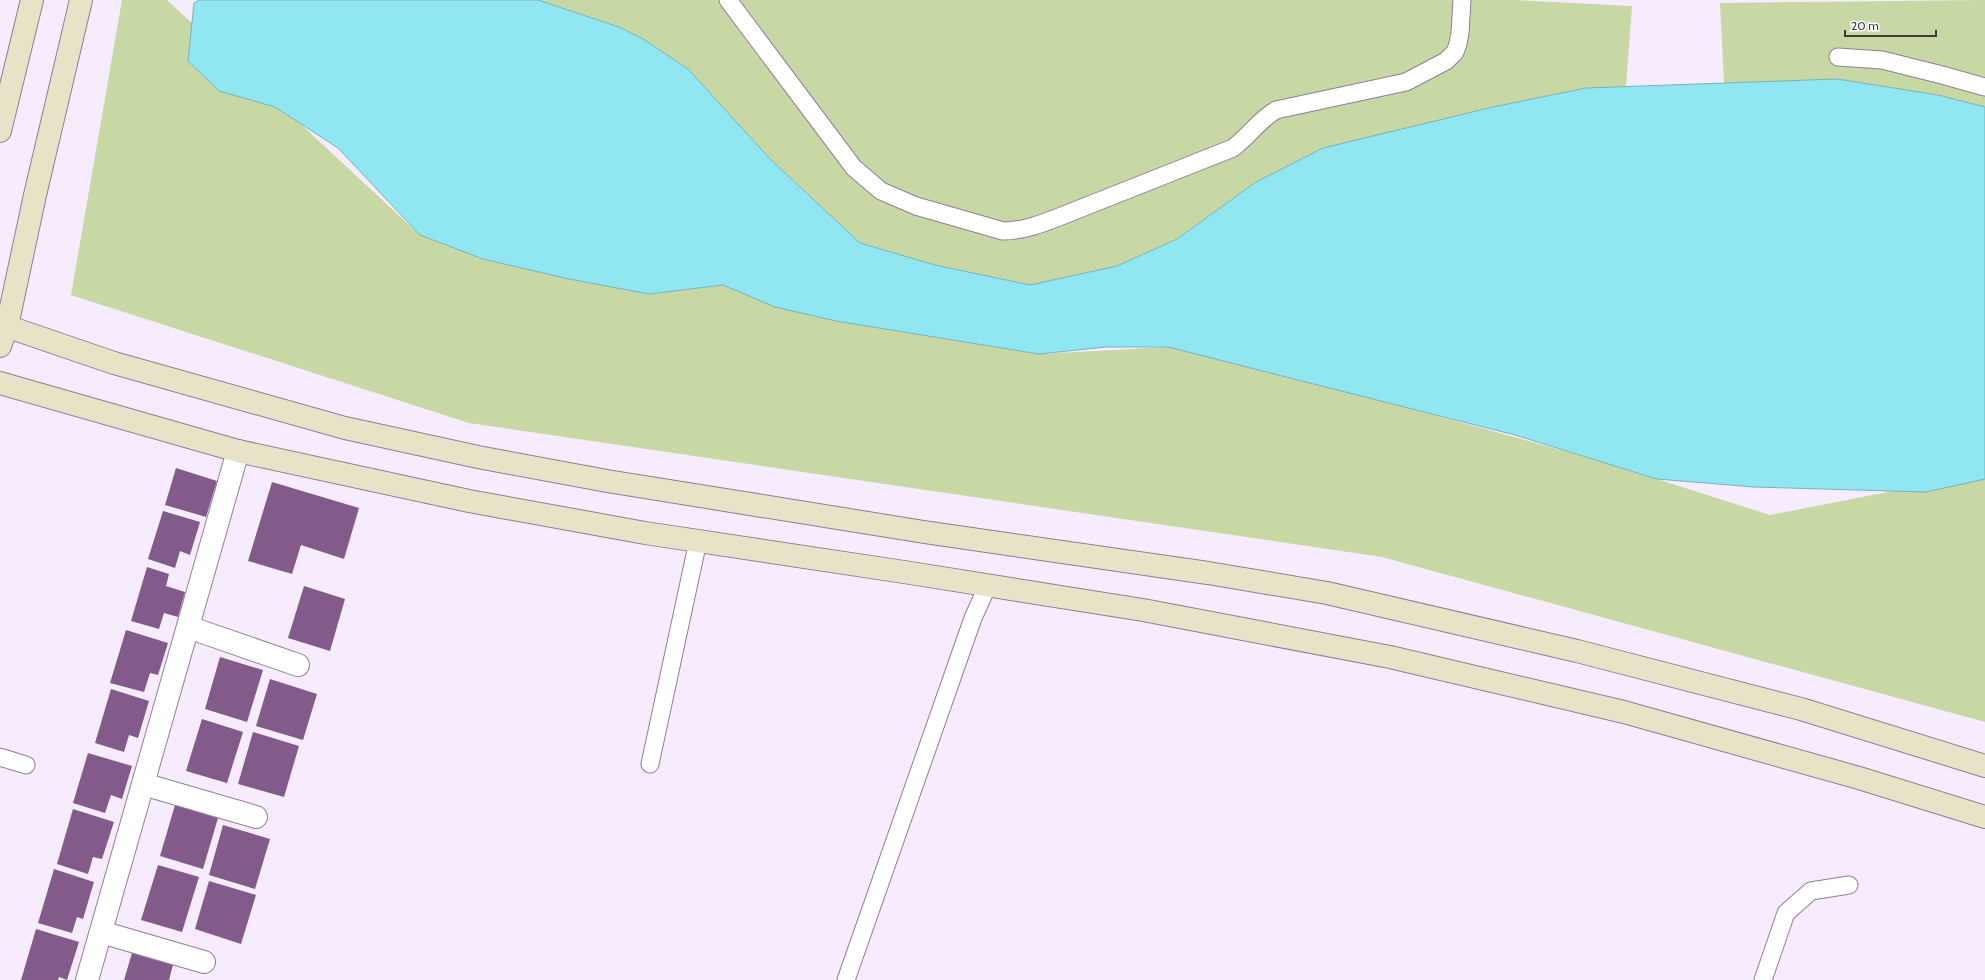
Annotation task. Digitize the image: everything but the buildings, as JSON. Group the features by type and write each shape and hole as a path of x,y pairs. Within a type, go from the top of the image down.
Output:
{"street":[{"path":"0,131 32,0"},
{"path":"81,0 2,332 345,428 478,457 615,482 924,532 1208,573 1326,593 1577,650 1801,709 1985,766"},
{"path":"0,383 238,451 469,501 645,533 1143,610 1390,656 1624,712 1859,778 1985,817"},
{"path":"87,980 238,451"},
{"path":"188,628 298,665"},
{"path":"143,784 256,817"},
{"path":"101,932 204,962"}],"lane":[{"path":"728,0 854,168 881,191 916,206 1003,231 1014,231 1031,227 1059,217 1233,148 1244,140 1265,117 1276,110 1406,82 1446,61 1454,52 1460,33 1462,0"},
{"path":"1838,57 1882,60 1942,75 1985,88"},
{"path":"650,764 698,541"},
{"path":"846,980 973,618 988,585"},
{"path":"0,757 26,765"},
{"path":"1763,980 1786,913 1811,891 1848,885"}],"green space":[{"path":"122,0 167,0 420,235 483,259 649,294 722,285 936,337 1039,354 1168,347 1380,400 1597,460 1770,515 1985,473 1985,722 1382,557 469,423 71,295"},
{"path":"537,0 1514,0 1632,6 1626,86 1493,107 1256,182 1177,239 1117,266 1030,285 935,265 860,243 771,160"},
{"path":"1985,0 1985,116 1724,83 1720,3"}],"water":[{"path":"199,0 538,0 619,27 643,39 688,69 771,160 860,243 935,265 1030,285 1117,266 1177,239 1256,182 1323,148 1493,107 1586,88 1837,79 1938,95 1985,107 1985,479 1926,492 1754,487 1657,479 1515,435 1168,347 1106,347 1039,354 836,321 775,307 723,285 649,294 569,279 483,259 420,235 338,148 275,107 219,91 188,61 194,3"}]}
